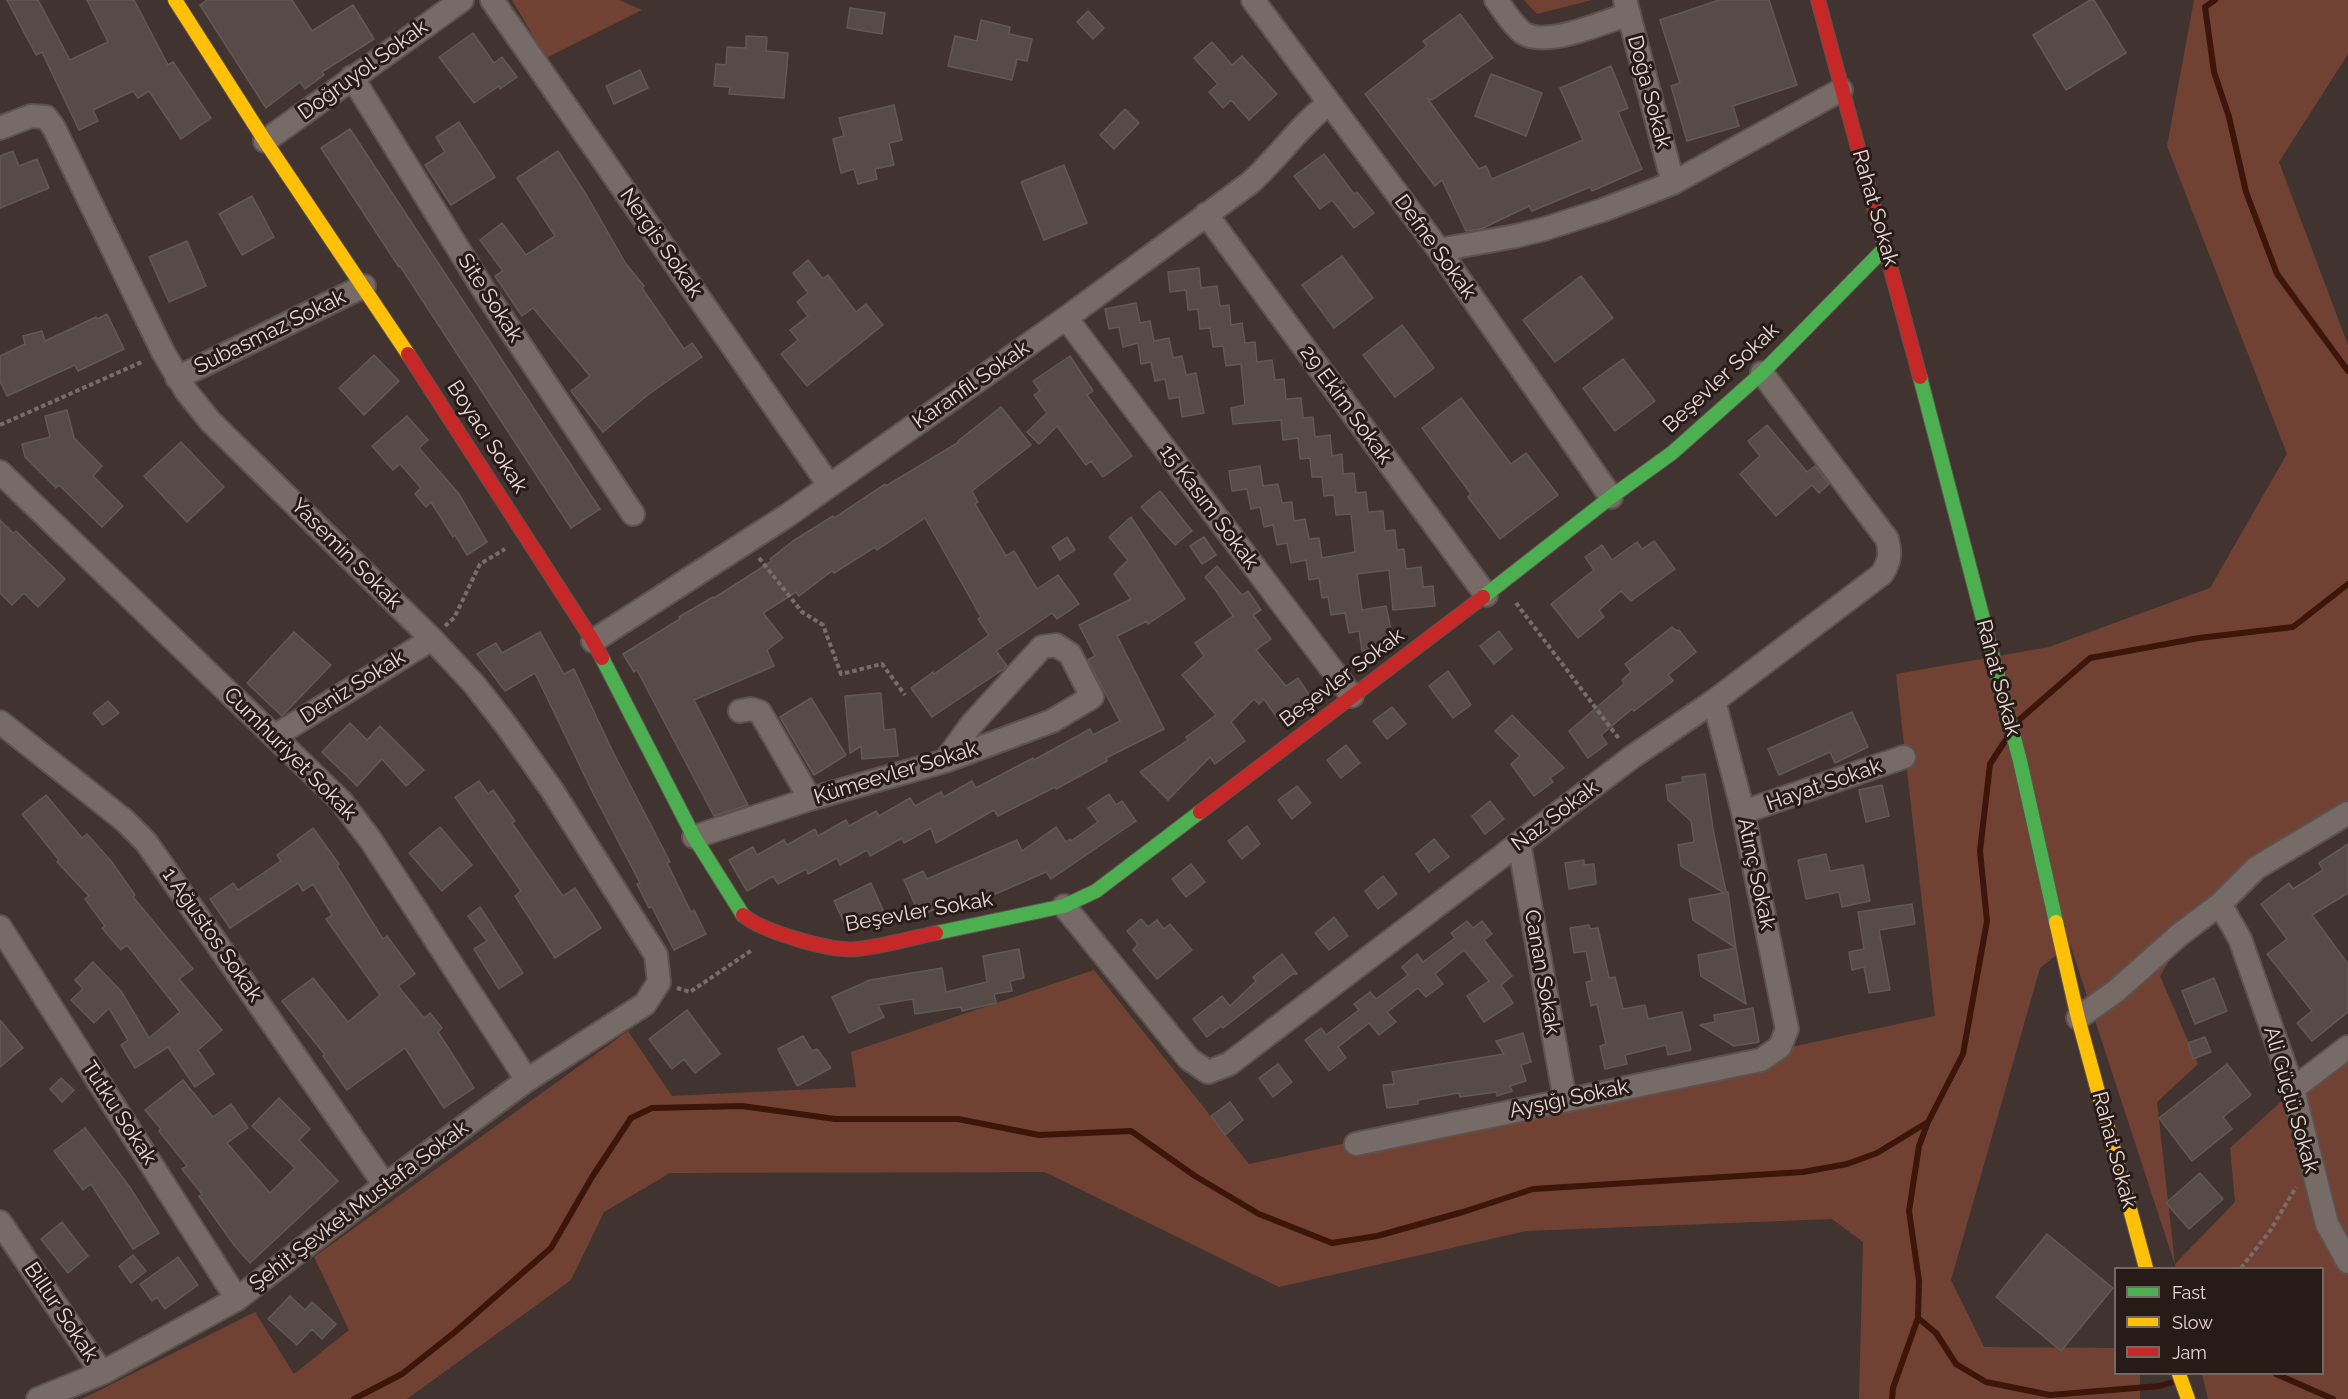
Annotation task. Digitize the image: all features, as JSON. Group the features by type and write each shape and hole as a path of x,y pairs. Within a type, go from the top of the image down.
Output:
{"street":[{"name":"Boyacı Sokak","path":"175,0 265,141 364,286 594,641 694,837 739,912"},
{"name":"Doğruyol Sokak","path":"265,141 462,0"},
{"name":"Nergis Sokak","path":"492,0 829,486"},
{"name":"Defne Sokak","path":"1253,0 1439,250 1611,497"},
{"path":"1496,0 1518,28 1538,38 1558,36 1627,7"},
{"name":"Rahat Sokak","path":"1818,0 1841,90 1886,246 2020,760 2078,1018 2145,1267"},
{"name":"Doğa Sokak","path":"1627,7 1673,183"},
{"name":"Site Sokak","path":"352,77 485,292 633,514"},
{"path":"1439,250 1516,237 1544,229 1603,210 1673,183 1841,90"},
{"name":"Karanfil Sokak","path":"594,641 747,543 1066,318 1265,170 1307,120 1329,103"},
{"name":"Yasemin Sokak","path":"0,128 31,116 46,117 54,128 177,378 210,420 432,639 489,702 552,790 656,955 659,982"},
{"name":"29 Ekim Sokak","path":"1206,214 1493,589"},
{"name":"Beşevler Sokak","path":"739,912 751,922 777,933 841,949 858,949 1064,906 1096,891 1611,497 1672,453 1762,373 1886,246"},
{"name":"Subasmaz Sokak","path":"177,378 364,286"},
{"name":"15 Kasım Sokak","path":"1066,318 1352,696"},
{"name":"Naz Sokak","path":"1064,906 1189,1059 1208,1072 1229,1064 1632,757 1714,701 1882,574 1889,563 1890,550 1881,529 1762,373"},
{"name":"Cumhuriyet Sokak","path":"0,471 341,801 357,821 527,1080"},
{"name":"Deniz Sokak","path":"275,736 432,639"},
{"name":"Kümeevler Sokak","path":"694,837 945,761 1052,721 1092,697 1070,654 1056,645 1042,647 971,725 945,761"},
{"name":"Atınç Sokak","path":"1714,701 1743,812 1787,1029 1780,1047"},
{"path":"740,711 760,712 810,800"},
{"name":"1 Ağustos Sokak","path":"0,722 124,820 146,842 385,1185"},
{"name":"Hayat Sokak","path":"1743,812 1904,758"},
{"path":"2078,1018 2116,991 2179,935 2220,904 2256,868 2348,813"},
{"name":"Canan Sokak","path":"1519,843 1565,1100"},
{"name":"Ali Güçlü Sokak","path":"2220,904 2240,939 2293,1089 2310,1164 2327,1224 2348,1262"},
{"name":"Tutku Sokak","path":"0,927 237,1299"},
{"name":"Şehit Şevket Mustafa Sokak","path":"38,1399 102,1374 237,1299 527,1080 645,1004 659,982"},
{"name":"Ayşığı Sokak","path":"1356,1144 1761,1060 1780,1047"},
{"path":"2293,1089 2348,1047"},
{"name":"Billur Sokak","path":"0,1222 102,1374"},
{"path":"2179,1375 2187,1398"}],"path":[{"path":"0,425 163,352"},
{"path":"432,639 454,618 480,564 526,536"},
{"path":"747,543 802,612 823,625 841,674 882,664 905,695"},
{"path":"1493,589 1632,757"},
{"path":"659,982 690,992 777,933"},
{"path":"2243,1267 2270,1231 2310,1164"}],"shaded area":[{"path":"512,0 619,0 642,10 546,58"},
{"path":"1524,0 1592,0 1537,14"},
{"path":"2194,0 2348,0 2348,54 2279,162 2348,345 2348,802 2206,900 2160,976 2198,1064 2157,1102 2175,1264 2235,1202 2230,1148 2348,1041 2348,1399 2208,1399 2202,1375 2324,1375 2324,1267 2176,1267 2070,944 2040,968 1951,1280 1984,1347 2114,1348 2114,1375 2140,1375 2140,1399 1859,1399 1863,1242 1832,1219 1526,1231 1279,1287 1045,1172 670,1173 604,1212 571,1280 407,1399 82,1399 255,1312 294,1374 349,1330 314,1257 628,1031 672,1096 856,1087 851,1052 1094,970 1249,1164 1935,1016 1896,674 2049,647 2210,588 2287,454 2167,146"}],"building":[{"path":"7,0 38,0 70,60 108,42 87,0 134,0 168,65 173,62 211,118 181,139 149,91 138,98 133,91 93,110 98,121 79,130 42,52 36,55"},
{"path":"207,0 292,0 312,31 353,5 374,39 322,72 324,75 305,89 300,82 266,108 200,5"},
{"path":"1719,0 1769,0 1797,85 1733,106 1739,126 1687,141 1671,86 1680,83 1660,20"},
{"path":"2090,0 2094,0 2126,53 2066,90 2033,35"},
{"path":"850,8 885,13 882,34 847,28"},
{"path":"1088,11 1104,28 1093,39 1077,22"},
{"path":"1460,14 1493,58 1432,100 1427,98 1479,169 1486,166 1492,179 1583,140 1560,88 1611,66 1628,108 1618,112 1642,169 1592,191 1590,187 1532,211 1529,206 1481,229 1466,231 1442,180 1435,186 1365,94 1427,46 1423,41"},
{"path":"981,20 1010,27 1009,34 1032,39 1027,61 1017,59 1012,80 948,66 955,36 977,41"},
{"path":"473,33 494,63 502,57 517,77 474,103 439,57"},
{"path":"746,36 767,37 766,51 788,53 784,98 729,94 730,87 714,86 716,64 726,65 727,47 746,48"},
{"path":"1212,42 1232,65 1242,56 1277,94 1249,120 1231,100 1223,108 1209,92 1218,84 1194,58"},
{"path":"640,70 648,88 614,104 606,86"},
{"path":"1491,74 1542,93 1526,136 1475,116"},
{"path":"894,105 902,140 889,143 894,165 875,169 877,179 858,184 854,169 841,173 833,139 844,136 839,118"},
{"path":"1125,109 1139,123 1114,149 1100,135"},
{"path":"459,122 495,177 451,205 425,165 445,152 436,137"},
{"path":"350,129 600,509 571,528 321,148"},
{"path":"13,151 19,166 37,159 49,188 0,208 0,156"},
{"path":"558,151 626,264 644,286 642,288 684,349 692,343 702,357 649,394 603,432 571,391 590,376 533,308 522,316 495,276 503,271 480,240 502,223 526,255 555,236 517,178"},
{"path":"1324,154 1354,194 1357,192 1374,213 1354,228 1332,200 1320,209 1294,176"},
{"path":"1064,165 1087,223 1044,240 1021,182"},
{"path":"252,196 274,237 242,255 219,214"},
{"path":"187,241 206,286 169,302 149,257"},
{"path":"1342,256 1373,298 1334,328 1302,285"},
{"path":"808,260 823,279 828,275 856,312 866,304 883,325 807,386 781,354 798,340 790,330 808,316 797,302 808,293 793,273"},
{"path":"1199,268 1201,288 1217,286 1220,306 1229,305 1231,325 1242,323 1245,343 1255,342 1257,362 1272,360 1275,380 1284,379 1286,399 1301,398 1303,418 1313,417 1315,437 1330,435 1332,456 1342,454 1343,474 1354,473 1356,493 1366,492 1368,512 1383,511 1385,531 1395,530 1397,550 1404,549 1406,569 1421,567 1423,587 1433,586 1435,606 1393,610 1389,570 1357,574 1362,610 1386,606 1394,643 1362,651 1359,631 1349,633 1345,613 1331,615 1328,597 1322,598 1319,578 1309,580 1306,560 1291,563 1287,543 1277,545 1273,525 1264,527 1260,507 1251,509 1247,489 1232,491 1229,471 1260,466 1263,486 1278,484 1282,503 1292,502 1294,521 1305,519 1309,539 1319,538 1322,558 1355,552 1351,514 1336,515 1334,495 1324,496 1322,477 1312,477 1310,458 1300,459 1298,438 1283,440 1281,420 1233,424 1231,408 1245,405 1241,364 1226,366 1223,346 1213,347 1210,328 1200,329 1198,309 1188,310 1186,290 1170,292 1168,272"},
{"path":"1581,276 1613,318 1555,362 1523,320"},
{"path":"1136,303 1140,323 1150,321 1154,341 1169,338 1173,358 1182,356 1186,375 1196,373 1204,413 1182,417 1179,397 1169,399 1165,379 1155,381 1151,362 1141,364 1138,343 1123,347 1119,327 1109,329 1105,309"},
{"path":"107,314 124,349 78,371 75,365 7,396 0,381 0,356 25,344 23,336 42,331 45,341"},
{"path":"1402,325 1434,368 1395,397 1363,355"},
{"path":"374,355 399,381 364,415 339,388"},
{"path":"1070,356 1093,391 1087,395 1132,456 1103,477 1091,461 1086,465 1057,426 1039,444 1027,432 1047,413 1034,395 1040,391 1033,381"},
{"path":"1623,359 1655,401 1615,431 1583,388"},
{"path":"1461,398 1511,464 1526,453 1558,495 1500,539 1468,497 1471,494 1422,428"},
{"path":"1001,407 1031,445 972,491 978,502 975,504 1006,556 1014,551 1037,589 1058,575 1079,604 1057,619 1052,613 996,651 1007,666 932,717 911,688 989,635 978,619 981,617 925,518 877,550 875,547 834,573 832,571 799,596 796,592 763,613 783,638 767,650 774,666 694,700 748,805 714,816 637,670 634,672 623,654 772,561 770,559 793,541 833,516 834,518 885,484 886,486 959,442"},
{"path":"67,410 74,438 102,466 93,476 123,506 102,527 59,485 56,488 25,457 22,444 50,437 45,416"},
{"path":"407,416 428,440 419,448 459,494 487,542 467,555 431,502 426,507 415,494 421,488 400,464 393,470 372,446"},
{"path":"1767,425 1807,472 1815,466 1829,484 1819,493 1812,485 1776,516 1740,474 1760,456 1748,441"},
{"path":"181,442 224,487 187,522 144,476"},
{"path":"1160,491 1192,531 1175,545 1141,507"},
{"path":"1131,517 1185,599 1148,624 1147,621 1117,636 1164,729 1106,758 1107,761 1056,789 1055,787 998,816 994,810 936,843 931,828 904,843 902,838 870,856 867,850 840,865 837,858 808,874 806,869 778,884 773,876 747,891 729,860 753,847 757,855 784,840 787,845 815,829 818,836 846,820 849,826 876,811 879,816 910,798 915,806 941,792 944,797 972,781 976,788 1090,729 1093,735 1120,721 1088,660 1095,656 1079,625 1131,599 1114,574 1128,560 1109,537"},
{"path":"0,520 13,533 16,531 65,579 38,607 24,593 12,605 0,593"},
{"path":"1067,537 1075,550 1060,560 1052,547"},
{"path":"1204,537 1216,555 1202,564 1190,546"},
{"path":"1654,541 1675,569 1631,601 1621,591 1599,610 1604,617 1578,638 1551,604 1594,570 1585,557 1602,545 1612,560 1637,542 1642,549"},
{"path":"1217,566 1242,595 1248,591 1261,610 1253,615 1271,639 1256,650 1286,686 1298,678 1310,696 1278,719 1264,699 1259,704 1254,699 1231,722 1245,741 1215,764 1210,757 1168,800 1140,772 1188,740 1186,737 1216,715 1182,675 1204,656 1195,643 1233,616 1205,577"},
{"path":"1672,627 1679,630 1696,652 1668,675 1673,681 1634,711 1632,709 1601,735 1607,744 1588,758 1569,731 1624,684 1622,680 1631,672 1625,664"},
{"path":"1499,631 1512,649 1494,664 1480,646"},
{"path":"294,632 331,665 282,716 247,683"},
{"path":"540,632 564,674 574,669 612,750 670,862 667,863 691,912 694,910 706,934 674,950 652,907 649,908 637,884 640,883 535,673 505,691 477,654 496,643 502,653"},
{"path":"1448,671 1471,705 1453,718 1429,686"},
{"path":"881,693 884,730 895,729 898,756 862,759 861,746 850,753 845,696"},
{"path":"811,698 846,755 814,775 780,717"},
{"path":"108,701 119,713 103,725 93,713"},
{"path":"1392,707 1406,724 1387,739 1373,721"},
{"path":"1852,712 1868,747 1835,763 1830,752 1779,775 1768,749"},
{"path":"1512,715 1564,768 1550,778 1553,782 1534,796 1511,764 1520,756 1495,731"},
{"path":"350,723 367,740 380,726 424,770 406,786 382,759 357,786 322,752"},
{"path":"1346,745 1360,763 1341,778 1327,760"},
{"path":"1705,774 1713,829 1726,892 1728,892 1736,948 1693,920 1689,899 1724,893 1681,866 1678,845 1694,842 1691,821 1668,800 1666,785 1683,782 1682,777"},
{"path":"479,781 488,794 493,790 515,821 512,823 563,896 575,888 601,928 555,958 515,896 521,891 455,797"},
{"path":"1882,785 1889,816 1866,822 1859,790"},
{"path":"1297,786 1311,803 1292,819 1278,800"},
{"path":"1109,794 1116,805 1122,801 1136,821 1051,879 1046,872 962,906 959,898 920,916 904,880 923,871 927,879 1017,840 1022,851 1056,827 1066,842 1070,839 1071,841 1098,822 1088,808"},
{"path":"46,795 82,838 87,834 111,861 135,895 133,897 193,969 179,979 222,1030 198,1050 214,1074 195,1087 168,1047 135,1068 121,1045 128,1040 109,1008 94,1023 71,1000 83,989 75,980 93,962 121,991 149,1038 180,1012 127,945 121,950 102,928 105,926 85,899 89,896 57,862 59,860 22,814"},
{"path":"1490,801 1504,819 1485,834 1472,816"},
{"path":"1247,826 1260,844 1242,859 1228,841"},
{"path":"440,827 472,865 442,891 409,853"},
{"path":"313,828 339,864 337,866 383,939 387,936 415,974 398,986 424,1018 430,1013 442,1028 438,1032 474,1088 444,1108 405,1048 347,1090 323,1056 325,1055 282,1001 313,978 348,1022 380,995 326,919 332,915 313,884 303,891 298,883 230,928 210,899 233,883 238,890 281,861 277,855"},
{"path":"1434,839 1449,857 1429,872 1416,854"},
{"path":"2348,844 2348,893 2312,915 2348,964 2348,1012 2312,1041 2297,1023 2312,1011 2267,954 2287,939 2261,904 2289,883 2293,889 2323,870 2319,863"},
{"path":"1826,854 1830,871 1863,865 1870,901 1842,907 1839,892 1806,899 1798,860"},
{"path":"1584,860 1584,865 1594,864 1596,884 1569,889 1565,863"},
{"path":"1191,864 1205,882 1186,897 1172,879"},
{"path":"1383,876 1397,894 1378,909 1365,891"},
{"path":"871,883 885,915 848,931 834,901"},
{"path":"1912,904 1915,924 1879,930 1890,990 1869,993 1864,967 1852,970 1849,952 1864,949 1858,912"},
{"path":"480,907 523,973 499,989 474,949 487,941 468,916"},
{"path":"1334,917 1348,936 1329,950 1315,933"},
{"path":"1141,919 1148,927 1157,920 1164,929 1170,924 1192,950 1157,979 1133,950 1138,944 1127,931"},
{"path":"1467,921 1473,928 1482,921 1492,934 1484,940 1512,976 1501,985 1513,1003 1484,1022 1467,996 1489,981 1464,950 1435,974 1443,984 1426,997 1418,988 1387,1012 1396,1022 1379,1035 1369,1023 1338,1047 1346,1058 1329,1071 1305,1040 1321,1028 1326,1035 1359,1010 1354,1004 1370,992 1376,999 1408,975 1402,967 1417,954 1423,962 1455,938 1451,933"},
{"path":"1589,925 1590,929 1598,928 1609,978 1615,977 1623,1009 1645,1005 1648,1019 1682,1012 1691,1050 1668,1055 1666,1045 1625,1055 1627,1064 1605,1069 1600,1046 1606,1044 1597,1004 1591,1006 1586,982 1592,981 1586,951 1574,953 1570,928"},
{"path":"1736,948 1746,1004 1701,976 1698,955"},
{"path":"1019,949 1024,978 1010,981 1012,991 994,994 996,1003 962,1011 961,1007 915,1014 913,999 878,1005 884,1017 849,1033 832,997 870,980 942,968 946,992 987,982 983,956"},
{"path":"1282,954 1297,974 1293,974 1223,1028 1221,1026 1207,1037 1193,1019 1222,996 1230,1006 1256,981 1253,977"},
{"path":"2214,978 2227,1011 2195,1024 2182,991"},
{"path":"1753,1008 1759,1042 1734,1046 1700,1025 1715,1022 1714,1015"},
{"path":"687,1010 720,1054 695,1073 684,1059 672,1069 649,1039"},
{"path":"0,1020 23,1048 0,1067"},
{"path":"1523,1033 1531,1062 1521,1065 1526,1081 1510,1086 1512,1091 1497,1096 1496,1092 1460,1097 1459,1093 1418,1100 1418,1104 1387,1108 1383,1085 1394,1084 1392,1072 1504,1054 1496,1041"},
{"path":"803,1036 812,1051 817,1049 831,1068 797,1086 778,1049"},
{"path":"2205,1037 2211,1052 2193,1059 2188,1043"},
{"path":"1278,1064 1292,1082 1273,1097 1259,1078"},
{"path":"2227,1064 2251,1095 2223,1117 2232,1129 2192,1161 2159,1118"},
{"path":"61,1078 74,1090 62,1102 50,1089"},
{"path":"183,1080 213,1117 231,1104 248,1128 227,1143 270,1193 295,1168 252,1126 279,1098 310,1129 299,1140 338,1181 250,1263 234,1245 199,1196 202,1194 182,1169 187,1166 145,1110"},
{"path":"1230,1102 1243,1120 1225,1135 1211,1116"},
{"path":"85,1128 129,1186 159,1233 133,1249 91,1184 83,1190 54,1151"},
{"path":"2200,1173 2223,1199 2189,1229 2166,1203"},
{"path":"62,1222 88,1256 68,1273 41,1239"},
{"path":"2047,1234 2113,1288 2061,1351 1996,1297"},
{"path":"133,1255 146,1271 131,1283 119,1266"},
{"path":"178,1257 198,1285 165,1309 157,1297 152,1301 140,1284"},
{"path":"290,1296 305,1310 312,1302 336,1324 322,1339 312,1329 297,1345 268,1319"}],"waterway":[{"path":"2215,0 2205,7 2214,72 2229,117 2246,192 2277,274 2348,371"},
{"path":"2019,720 2090,658 2199,638 2293,627 2348,584"},
{"path":"2005,741 1990,764 1980,851 1987,921 1963,1054 1928,1122 1919,1146 1909,1211 1919,1281 1918,1318 1936,1333 1956,1364 1986,1382 2050,1395 2160,1386 2173,1382"},
{"path":"354,1399 402,1374 455,1332 551,1248 592,1177 631,1118 652,1108 742,1106 835,1119 958,1119 1039,1135 1131,1131 1195,1176 1259,1214 1332,1243 1377,1236 1463,1212 1533,1189 1803,1172 1847,1164 1877,1153 1928,1122"},
{"path":"1892,1399 1893,1388 1918,1318"},
{"path":"2278,1375 2333,1399"}],"traffic: fast":[{"path":"1483,597 1611,497 1672,453 1762,373 1886,247"},
{"path":"1920,377 2020,761 2056,922"},
{"path":"602,658 694,837 743,915"},
{"path":"936,933 1064,906 1096,891 1200,812"}],"traffic: slow":[{"path":"175,0 265,141 408,354"},
{"path":"2056,922 2078,1018 2146,1267"},
{"path":"2179,1375 2188,1399"}],"traffic: jam":[{"path":"1818,0 1920,377"},
{"path":"408,354 602,658"},
{"path":"1200,812 1483,597"},
{"path":"743,915 766,928 798,940 846,949 878,946 936,933"}]}
